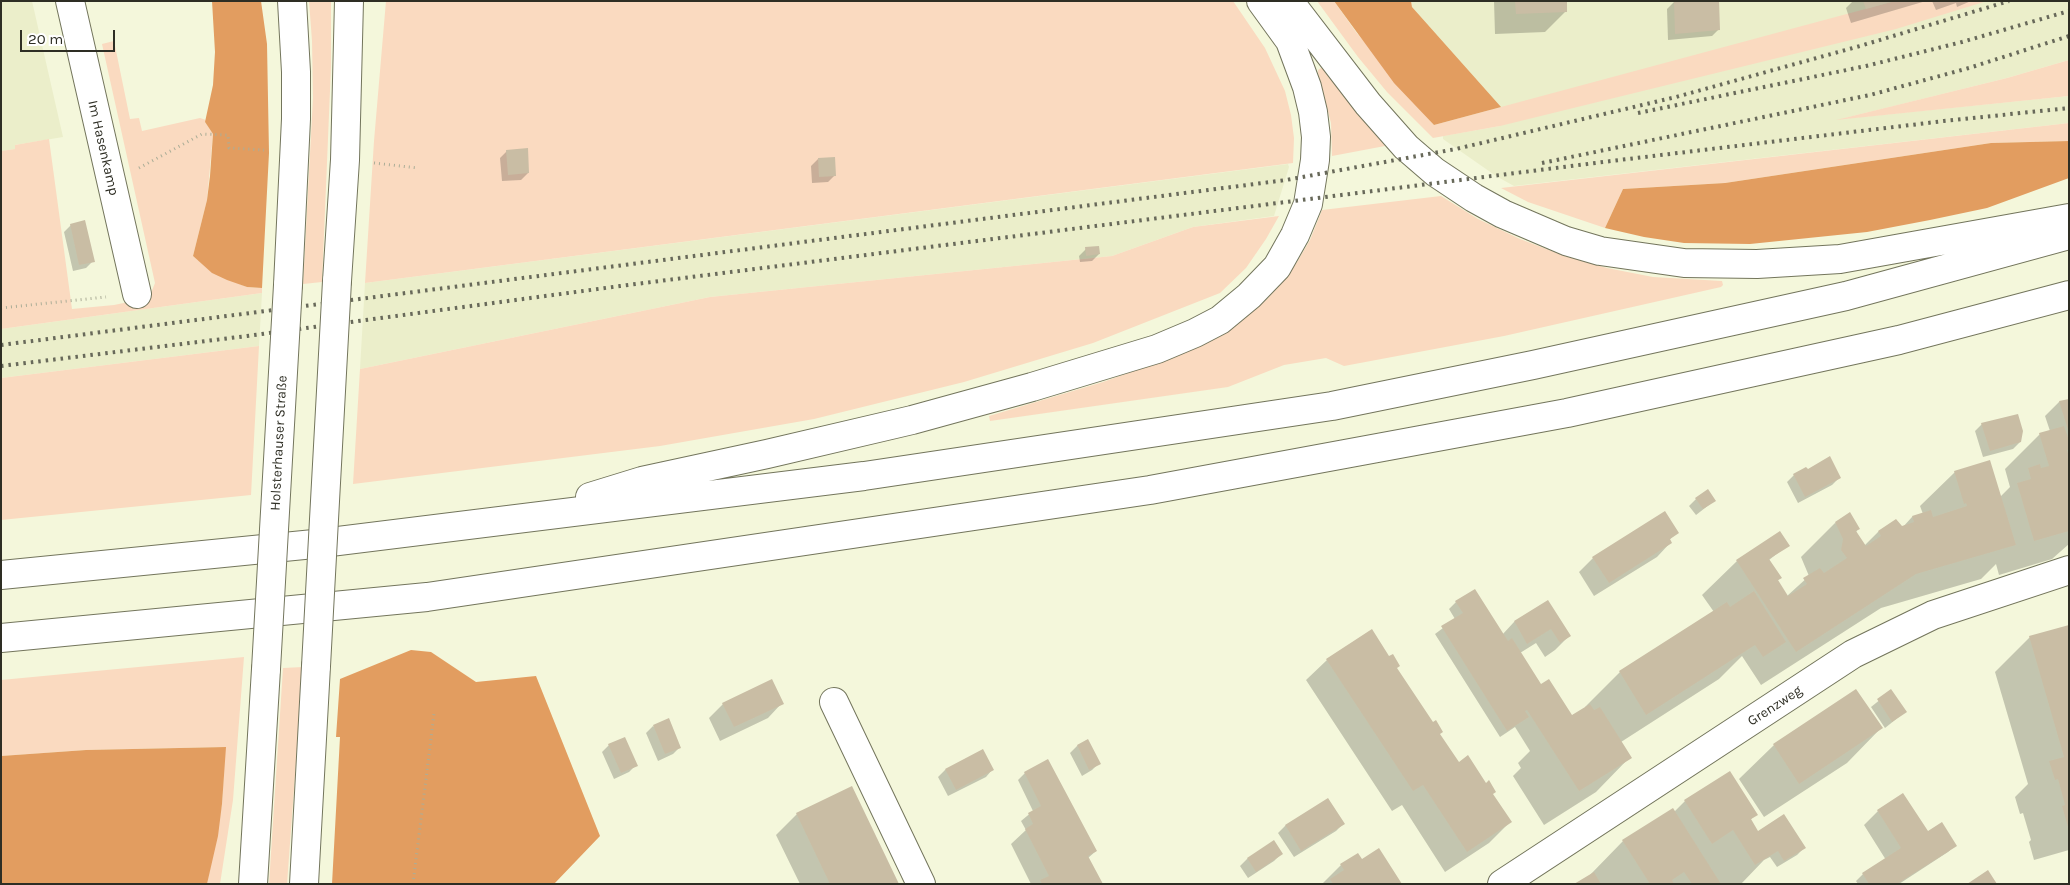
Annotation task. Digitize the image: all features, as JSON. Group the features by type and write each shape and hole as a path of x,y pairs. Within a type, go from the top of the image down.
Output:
{"main road":[{"name":"Im Hasenkamp","path":"70,1 137,294"},
{"name":"Holsterhauser Straße","path":"253,884 296,118 296,72 292,1"},
{"path":"304,884 345,160 349,1"},
{"path":"527,518 642,481 912,420 1032,387 1157,348 1220,320 1249,296 1277,267 1295,235 1308,204 1316,160 1314,120 1307,87 1290,41 1261,1"},
{"path":"1288,1 1368,104 1406,147 1435,172 1502,214 1566,241 1600,251 1684,263 1757,264 1794,262 1840,258 2069,218"},
{"path":"1,575 314,544 864,476 1332,406 1533,365 1846,296 2069,235"},
{"path":"1,638 427,597 1150,490 1567,413 1899,340 2069,294"},
{"name":"Grenzweg","path":"1502,884 1854,654 1933,614 2069,570"},
{"path":"834,702 921,884"}],"path":[{"path":"111,183 202,134 228,135 229,148 262,150"},
{"path":"378,163 418,168"},
{"path":"1,308 137,294"},
{"path":"413,884 434,714"}],"shaded area":[{"path":"1,1 32,1 63,137 15,145 16,149 1,151"},
{"path":"212,1 261,1 267,44 269,153 262,288 247,287 227,280 212,273 193,256 207,200 210,176 213,134 205,122 213,85 215,52"},
{"path":"309,1 331,1 331,67 322,282 303,284 313,98"},
{"path":"386,1 1233,1 1265,48 1285,91 1294,138 1293,163 365,283 374,141"},
{"path":"1317,1 1334,1 1356,32 1434,125 1895,1 1987,1 1896,29 1500,126 1433,138 1387,92 1358,57"},
{"path":"1334,1 1411,1 1412,7 1501,107 1434,125 1394,83"},
{"path":"1411,1 2069,1 2069,60 2007,78 1841,119 2069,96 2069,123 1514,186 1496,176 1443,139 1443,136 1500,126 1412,7"},
{"path":"114,41 130,119 139,118 142,131 200,118 206,120 205,122 213,134 207,200 193,256 213,273 247,287 262,288 262,293 1,329 1,151 15,149 15,145 49,139 72,309 114,305 143,299 151,293 155,283 102,44"},
{"path":"2069,60 2069,96 1836,120 2007,78"},
{"path":"1323,68 1385,146 1332,156 1331,123 1318,73 1318,70"},
{"path":"2069,123 2069,141 1991,143 1725,183 1623,189 1605,228 1528,202 1501,188"},
{"path":"2069,141 2069,178 1987,208 1867,232 1750,244 1684,243 1644,237 1605,228 1623,189 1725,183 1991,143"},
{"path":"1288,164 1289,167 1274,216 1193,227 1112,256 710,297 360,369 365,283"},
{"path":"1441,196 1478,219 1520,239 1565,256 1607,268 1653,277 1722,281 1723,285 1504,336 1344,366 1326,358 1284,365 1228,387 990,421 989,416 1103,382 1173,357 1232,327 1265,301 1281,284 1310,240 1322,210"},
{"path":"1279,216 1246,268 1220,293 1093,343 964,382 814,419 660,446 353,484 360,369 710,297 1112,256 1193,227"},
{"path":"262,293 259,346 1,378 1,329"},
{"path":"259,346 251,495 1,520 1,378"},
{"path":"411,650 431,652 476,682 536,676 600,836 554,884 332,884 340,737 336,737 340,679"},
{"path":"244,657 233,800 220,884 207,884 222,804 225,747 86,750 1,756 1,680"},
{"path":"303,667 287,884 269,884 283,668"},
{"path":"226,747 218,836 207,884 1,884 1,756 86,750"}],"building":[{"path":"1515,1 1567,1 1567,12 1516,14"},
{"path":"1674,1 1719,1 1720,30 1675,34"},
{"path":"1863,1 1891,1 1891,2 1866,9"},
{"path":"528,148 529,173 508,175 506,150"},
{"path":"835,157 836,176 819,177 818,158"},
{"path":"85,220 95,262 79,265 70,224"},
{"path":"1099,246 1100,254 1086,256 1085,247"},
{"path":"2069,399 2069,430 2068,430 2059,401"},
{"path":"2018,414 2023,431 2021,442 1990,451 1981,423"},
{"path":"2064,426 2069,440 2069,449 2067,450 2069,457 2069,531 2034,541 2017,483 2031,479 2028,468 2040,464 2041,468 2049,466 2039,433"},
{"path":"1830,456 1841,478 1805,497 1793,474 1806,467 1808,469"},
{"path":"1990,460 2016,545 1916,574 1796,652 1736,560 1780,531 1790,546 1769,559 1782,578 1778,580 1788,596 1807,584 1803,578 1820,568 1824,573 1847,558 1841,550 1843,539 1835,522 1850,512 1860,529 1856,531 1866,546 1881,536 1878,531 1896,519 1902,526 1914,522 1912,516 1931,510 1933,517 1967,506 1966,503 1964,504 1954,471"},
{"path":"1708,489 1716,501 1703,509 1695,498"},
{"path":"1665,511 1679,533 1670,539 1672,543 1609,583 1592,557"},
{"path":"1475,589 1508,641 1512,638 1541,684 1549,679 1572,715 1590,704 1594,710 1600,707 1632,758 1579,791 1527,710 1525,711 1529,717 1507,731 1441,626 1463,613 1455,601"},
{"path":"1754,591 1786,642 1763,657 1755,645 1646,715 1619,671 1727,602 1730,607"},
{"path":"1548,600 1571,636 1560,643 1551,629 1527,644 1514,621"},
{"path":"2069,625 2068,827 2062,806 2065,805 2058,779 2055,780 2049,761 2064,757 2029,636"},
{"path":"1372,629 1389,656 1393,654 1400,666 1397,668 1433,722 1436,720 1443,732 1440,734 1459,762 1468,755 1486,783 1489,780 1496,792 1493,794 1512,822 1467,852 1423,785 1413,791 1326,659"},
{"path":"772,679 784,704 734,727 722,703"},
{"path":"1856,689 1883,728 1799,784 1773,744"},
{"path":"1891,689 1907,712 1892,722 1877,699"},
{"path":"669,718 681,748 665,754 653,725"},
{"path":"625,737 638,766 621,773 608,744"},
{"path":"1088,739 1101,764 1089,770 1077,745"},
{"path":"983,749 994,770 956,790 945,769"},
{"path":"1048,759 1097,851 1088,856 1103,884 1042,884 1040,880 1049,876 1025,829 1033,824 1028,813 1041,806 1024,772"},
{"path":"1730,771 1758,815 1751,819 1758,831 1784,814 1806,848 1784,861 1778,851 1755,865 1733,830 1712,844 1684,800"},
{"path":"852,786 899,884 830,884 796,813"},
{"path":"1903,793 1928,831 1942,822 1957,846 1897,884 1869,884 1862,873 1901,848 1877,810"},
{"path":"1328,798 1345,824 1301,851 1285,825"},
{"path":"1673,808 1721,884 1692,884 1684,872 1672,880 1674,884 1650,884 1622,840"},
{"path":"1274,840 1283,854 1256,872 1247,858"},
{"path":"1379,848 1402,884 1333,884 1330,879 1344,870 1340,864 1358,853 1362,859"},
{"path":"1988,870 1997,884 1967,884"},
{"path":"1594,872 1601,884 1574,884"}],"railway":[{"path":"1,345 1286,180 1456,149 1676,97 1860,46 2009,1"},
{"path":"1638,113 1866,66 1962,42 2069,11"},
{"path":"1542,163 1870,95 1969,68 2069,36"},
{"path":"1,366 1603,162 2069,108"}]}
